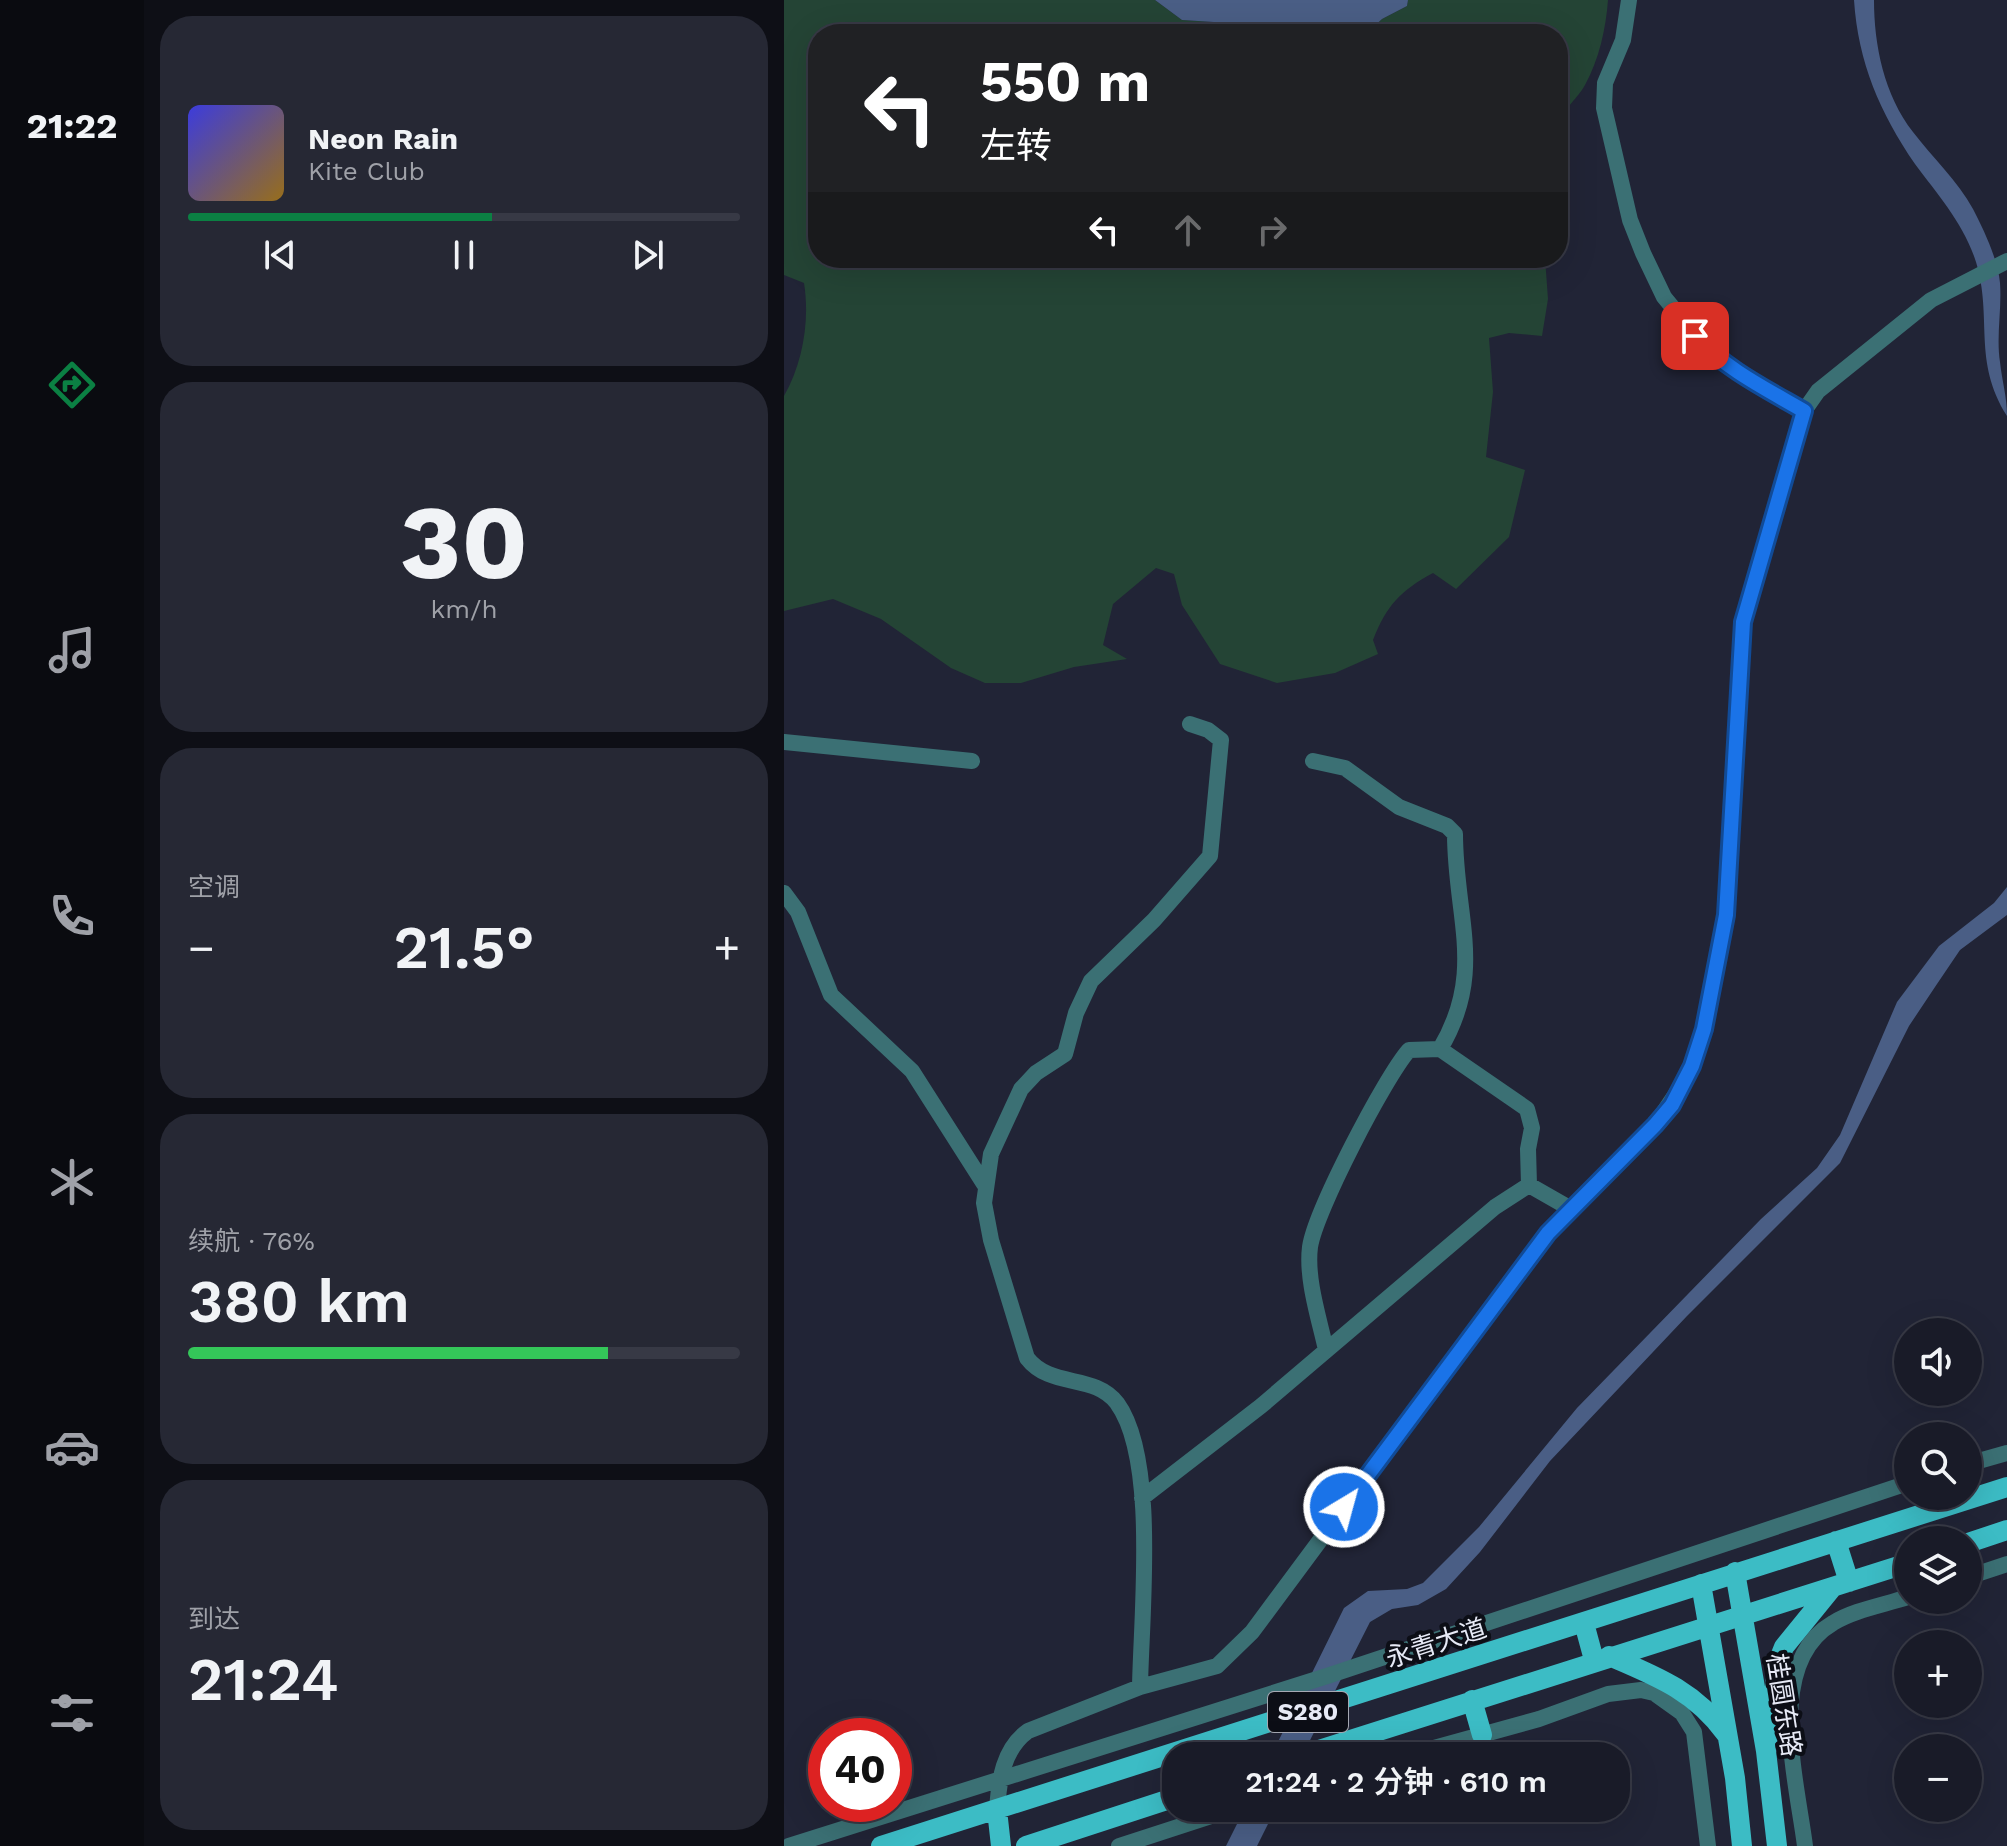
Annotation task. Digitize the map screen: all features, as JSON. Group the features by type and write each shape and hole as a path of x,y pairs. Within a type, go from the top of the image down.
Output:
{"main road":[{"name":"永青大道","path":"882,1846 2007,1487"},
{"path":"1982,1538 2007,1530"},
{"path":"1766,1751 1781,1655 1791,1635 1840,1585 1836,1541"},
{"name":"S280","path":"1343,1742 1894,1568"},
{"name":"桂圆东路","path":"1735,1572 1766,1751 1777,1846"},
{"path":"1701,1584 1711,1626 1742,1846"},
{"path":"1584,1623 1601,1658 1670,1681 1694,1698 1727,1737"},
{"path":"1472,1700 1482,1735"},
{"path":"1026,1846 1162,1802"},
{"path":"997,1810 1001,1846"}],"street":[{"path":"1629,0 1623,40 1605,83 1604,108 1630,220 1643,253 1664,297 1706,348 1750,380 1804,411"},
{"path":"997,1810 1000,1780 1007,1756 1018,1738 1043,1722 1140,1687 1217,1666 1244,1641 1548,1233 1672,1105 1697,1053 1726,915 1731,864 1736,701 1743,622 1804,411 1818,391 1931,300 2006,262"},
{"path":"1140,1687 1142,1498 1139,1462 1117,1403 1099,1388 1049,1377 1027,1358 991,1240 984,1184 991,1154 1021,1089 1036,1073 1065,1054 1076,1013 1091,981 1154,920 1210,856 1221,740 1208,730 1190,724"},
{"path":"784,742 972,761"},
{"path":"1313,761 1345,768 1399,807 1447,826 1455,834 1467,981 1455,1023 1440,1049"},
{"path":"784,893 798,912 831,995 912,1071 984,1184"},
{"path":"1326,1350 1310,1267 1316,1224 1400,1061 1409,1050 1440,1049 1527,1109 1532,1128 1528,1149 1529,1185"},
{"path":"1529,1185 1571,1209"},
{"path":"1142,1498 1261,1406 1477,1221 1529,1185"},
{"path":"1982,1460 2007,1453"},
{"path":"789,1846 1894,1488"},
{"path":"1982,1572 2007,1564"},
{"path":"1805,1846 1789,1708 1799,1658 1819,1632 1835,1621 1894,1602"},
{"path":"1456,1742 1608,1694 1641,1690 1654,1693 1682,1713 1694,1732 1708,1846"},
{"path":"1119,1846 1193,1822"}],"green space":[{"path":"784,0 1155,0 1182,20 1245,24 808,24 808,268 1546,268 1548,299 1542,336 1509,333 1489,338 1493,392 1486,457 1525,470 1509,537 1456,589 1433,573 1403,593 1389,608 1373,640 1378,654 1335,673 1277,683 1220,664 1182,605 1174,574 1156,568 1113,604 1103,645 1127,659 1074,667 1021,683 985,683 951,668 881,619 833,599 784,611 784,396 800,356 806,297 804,283 784,275"},
{"path":"1408,0 1608,0 1598,55 1585,85 1568,108 1568,24 1377,24 1407,6"}],"water":[{"path":"1155,0 1408,0 1407,6 1377,24 1245,24 1182,20"},
{"path":"1854,0 1874,0 1879,52 1895,102 1913,132 1967,199 1993,255 2000,283 1999,352 2007,416 1990,376 1981,282 1971,248 1881,106 1860,45"},
{"path":"2007,887 2007,915 1960,950 1937,984 1909,1026 1840,1163 1687,1316 1550,1461 1480,1552 1446,1589 1418,1605 1392,1609 1370,1622 1309,1742 1278,1742 1344,1608 1368,1591 1407,1589 1423,1583 1479,1527 1577,1408 1761,1219 1817,1168 1840,1135 1897,1002 1939,946 1994,903"},
{"path":"1238,1822 1269,1822 1257,1846 1226,1846"}],"route":[{"path":"1344,1507 1548,1233 1672,1105 1697,1053 1726,915 1743,622 1804,411 1750,380 1706,348 1695,336"}]}
